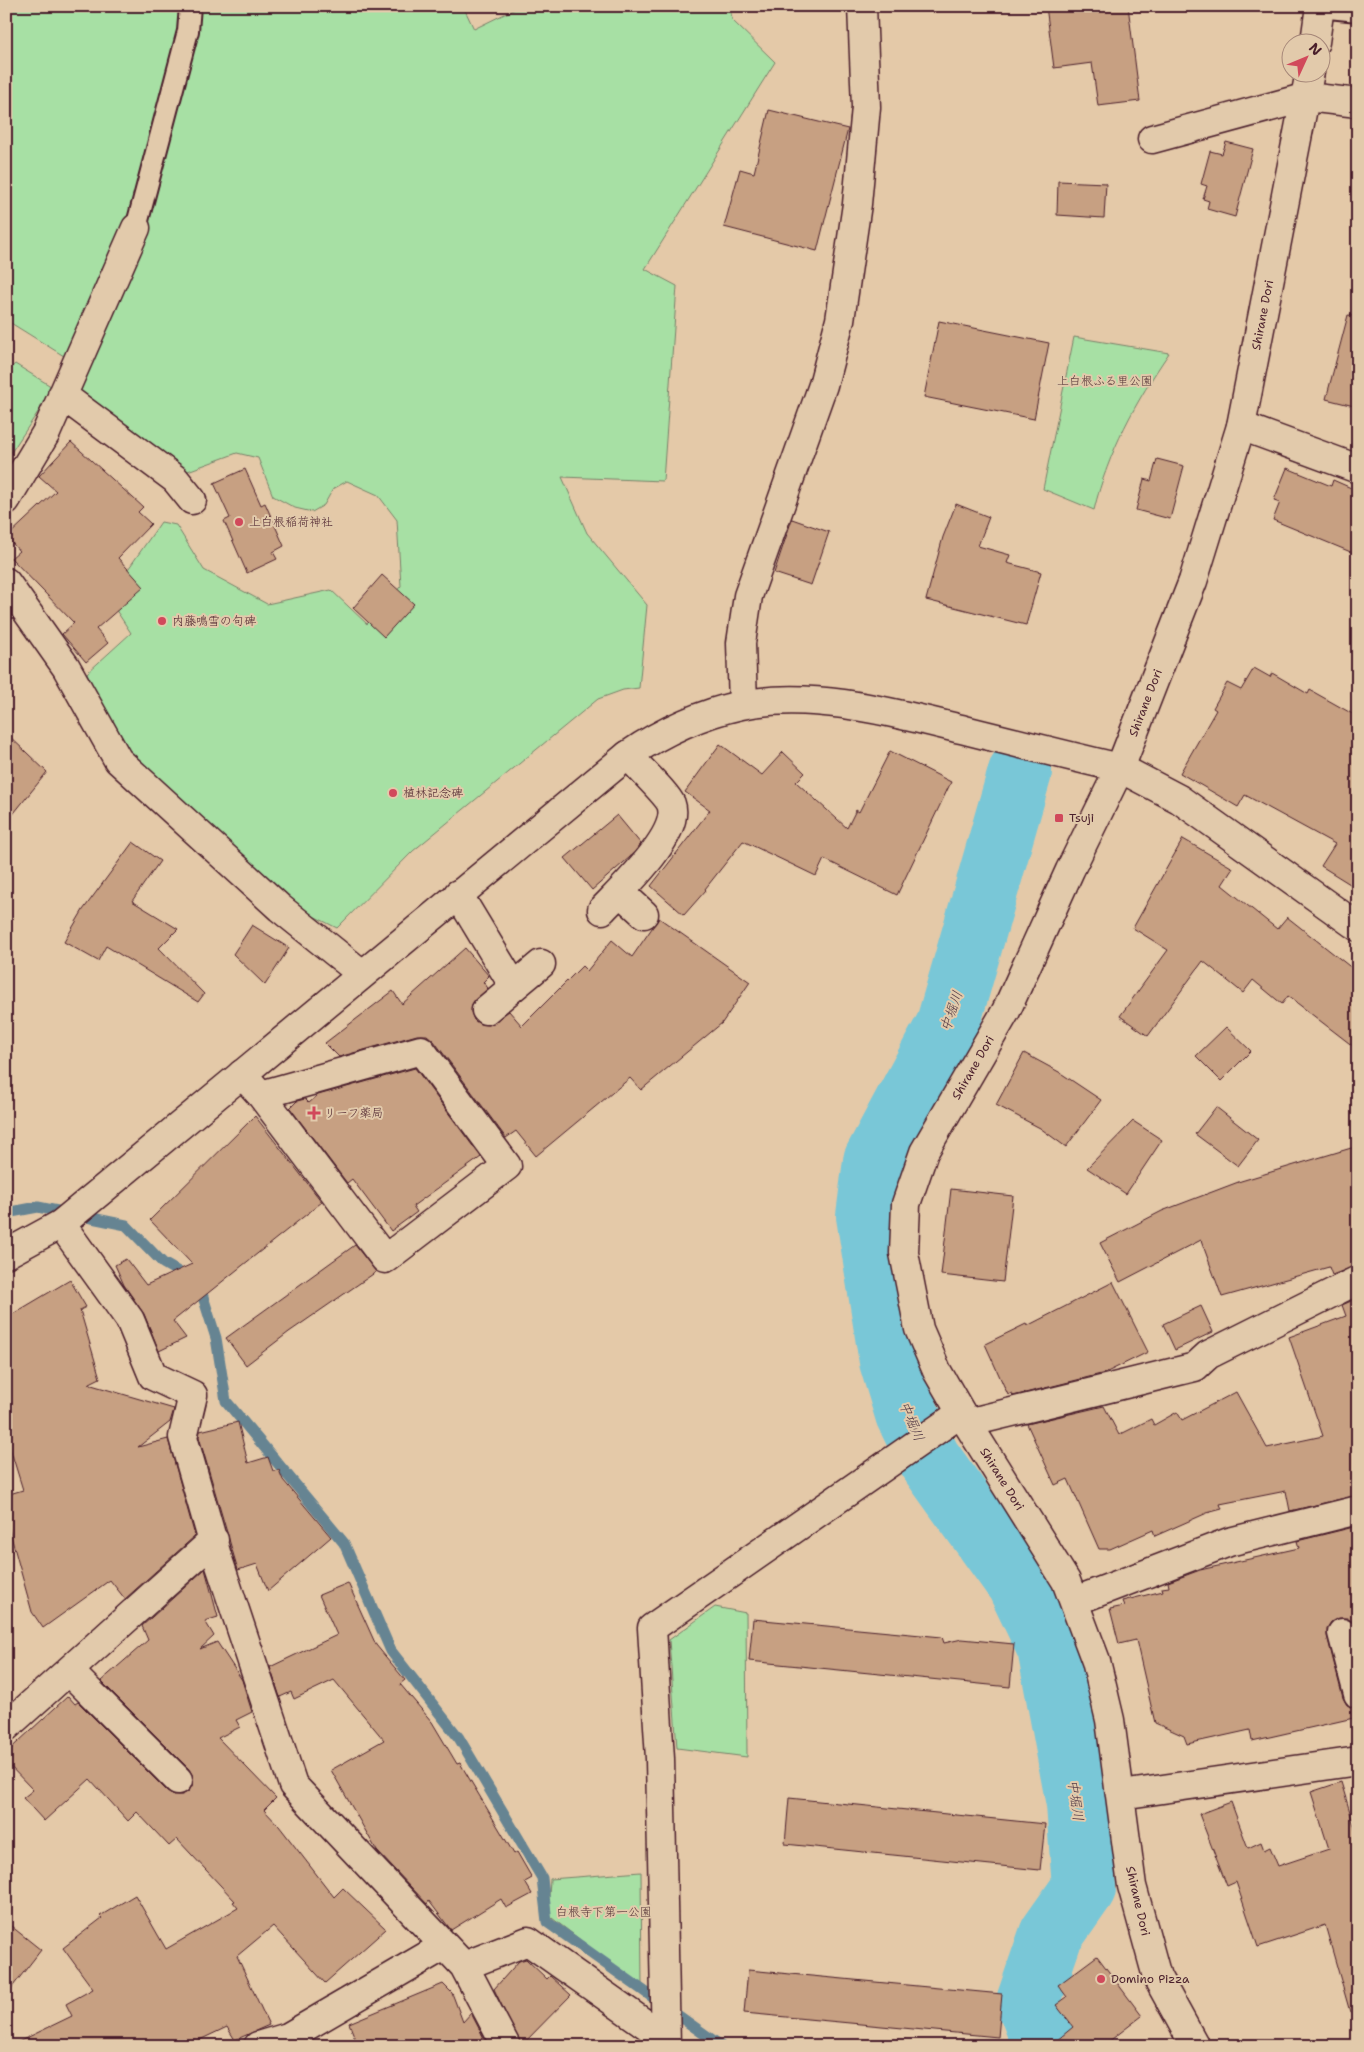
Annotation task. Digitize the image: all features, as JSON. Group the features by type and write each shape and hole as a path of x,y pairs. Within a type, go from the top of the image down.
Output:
{"street":[{"path":"743,704 741,643 748,596 822,385 840,320 857,204 866,108 862,6"},
{"path":"1316,32 1320,6"},
{"path":"1152,139 1309,85 1358,103"},
{"name":"Shirane Dori","path":"1195,2046 1157,1977 1132,1886 1110,1720 1100,1678 1075,1601 1066,1581 964,1418 937,1371 919,1329 904,1253 906,1204 924,1152 1006,1011 1070,870 1120,768 1193,581 1241,426 1309,85"},
{"path":"6,500 46,433 136,228"},
{"path":"62,395 176,479 192,500"},
{"path":"1241,426 1358,469"},
{"path":"6,582 66,667 118,760 280,908 362,974"},
{"path":"6,1254 61,1224 628,755 654,738 681,725 711,713 743,704 811,700 905,715 1120,768 1179,800 1358,927"},
{"path":"628,755 671,804 672,819 663,842 611,901 644,914"},
{"path":"458,894 513,985"},
{"path":"486,1010 513,985 541,964"},
{"path":"242,1074 261,1095 386,1260 507,1166 421,1050 261,1095"},
{"path":"61,1224 130,1320 153,1376 193,1395 183,1437 293,1785 464,1966 506,2046"},
{"path":"666,2042 660,1758 652,1628 964,1418 1195,1367 1208,1355 1358,1280"},
{"path":"1075,1601 1229,1542 1358,1510"},
{"path":"6,1727 214,1540"},
{"path":"1349,1649 1358,1694"},
{"path":"69,1671 178,1780"},
{"path":"1121,1795 1358,1761"},
{"path":"464,1966 528,1941 666,2042"},
{"path":"258,2046 288,2037 444,1946"}],"lane":[{"path":"136,228 188,31 190,6"},
{"path":"1320,6 1358,11"}],"green space":[{"path":"6,6 463,6 474,29 521,6 730,6 732,20 775,62 645,269 677,286 663,481 562,477 587,533 647,605 639,688 623,690 598,699 413,851 337,928 284,901 122,755 87,673 131,633 108,598 161,522 176,525 204,570 267,604 331,590 367,624 401,586 397,520 378,495 347,481 333,489 324,505 312,512 295,508 273,496 258,458 237,453 185,472 77,396 88,371 6,320"},
{"name":"上白根ふる里公園","path":"1074,337 1169,353 1134,408 1124,428 1107,468 1094,510 1043,489"},
{"path":"15,364 54,388 6,460 6,372"},
{"path":"715,1607 746,1613 747,1757 677,1748 669,1640"},
{"name":"白根寺下第一公園","path":"641,1872 642,1987 548,1915 550,1879"}],"building":[{"path":"1046,6 1128,6 1140,101 1098,106 1092,63 1054,68"},
{"path":"769,110 848,129 817,251 724,227 740,169 754,173"},
{"path":"1226,142 1253,149 1235,217 1207,209 1209,201 1203,199 1207,186 1201,184 1210,151 1222,154"},
{"path":"1058,181 1106,183 1104,218 1057,215"},
{"path":"1348,315 1358,317 1358,407 1326,399"},
{"path":"939,321 1049,343 1034,419 924,397"},
{"path":"71,442 143,507 138,512 151,524 118,558 144,587 96,629 108,643 86,662 62,634 74,623 11,558 19,551 7,537 56,491 39,476"},
{"path":"1157,459 1184,466 1170,519 1136,510 1144,479 1151,481"},
{"path":"1287,468 1331,486 1333,480 1358,491 1358,555 1273,520 1280,502 1274,500"},
{"path":"245,469 261,505 265,503 284,546 273,552 277,559 247,573 224,521 230,518 214,483"},
{"path":"956,504 989,517 978,546 1010,555 1007,563 1041,572 1026,625 926,600 943,537"},
{"path":"792,519 829,532 811,585 774,573"},
{"path":"382,575 414,604 384,637 353,608"},
{"path":"1254,668 1270,677 1272,673 1308,694 1310,690 1358,717 1358,889 1321,866 1335,844 1245,795 1238,807 1180,773 1216,710 1213,708 1227,683 1241,690"},
{"path":"6,733 47,772 6,823"},
{"path":"720,744 762,775 783,752 805,773 796,782 847,828 856,810 859,812 890,751 951,782 897,895 824,859 816,876 743,841 706,890 684,915 651,886 710,810 685,792"},
{"path":"617,815 641,844 630,857 592,890 565,858"},
{"path":"1183,839 1233,868 1222,885 1277,929 1287,917 1358,973 1358,1050 1288,996 1282,1004 1253,980 1243,993 1203,961 1148,1036 1120,1016 1168,950 1133,928"},
{"path":"133,842 160,861 132,901 178,929 159,948 204,994 198,1002 106,946 98,961 64,942 83,910"},
{"path":"659,918 750,982 722,1023 641,1090 630,1078 536,1156 516,1131 506,1138 434,1041 427,1035 417,1035 339,1057 325,1043 393,991 402,1004 465,948 489,976 483,982 488,988 472,1004 471,1012 474,1020 480,1024 489,1025 509,1011 522,1026 582,966 587,971 612,940 632,957"},
{"path":"252,925 289,948 265,985 233,954"},
{"path":"1226,1027 1251,1051 1221,1081 1196,1056"},
{"path":"1024,1053 1059,1072 1101,1100 1066,1147 1040,1128 996,1105"},
{"path":"415,1068 481,1157 413,1206 417,1212 391,1231 352,1179 347,1183 290,1108 297,1101 305,1099 309,1103 318,1095"},
{"path":"1216,1107 1258,1140 1238,1166 1195,1134"},
{"path":"255,1116 322,1202 173,1321 186,1338 159,1351 144,1314 124,1285 115,1265 126,1259 146,1285 192,1264 150,1220"},
{"path":"1133,1121 1162,1140 1126,1194 1087,1168"},
{"path":"1358,1146 1358,1265 1332,1275 1329,1267 1222,1297 1201,1240 1120,1282 1100,1243 1162,1211 1241,1181"},
{"path":"951,1189 1013,1196 1003,1282 941,1275"},
{"path":"355,1245 376,1272 289,1332 246,1365 226,1338"},
{"path":"70,1280 86,1307 80,1310 100,1378 88,1384 174,1409 170,1422 138,1447 168,1439 195,1536 125,1599 110,1580 43,1628 32,1612 6,1518 6,1495 23,1490 6,1435 6,1318"},
{"path":"1113,1282 1148,1352 1105,1373 1013,1396 1012,1393 1008,1395 985,1344 1026,1324 1027,1326"},
{"path":"1358,1298 1358,1495 1290,1511 1286,1491 1220,1504 1222,1509 1207,1513 1155,1536 1153,1530 1110,1549 1099,1549 1068,1479 1055,1485 1027,1424 1104,1406 1119,1435 1151,1419 1154,1425 1177,1412 1182,1420 1236,1392 1267,1448 1323,1436 1289,1337 1346,1316 1342,1305"},
{"path":"1201,1306 1213,1332 1175,1350 1163,1324"},
{"path":"238,1422 248,1463 268,1457 273,1471 279,1470 283,1480 331,1537 268,1591 257,1564 238,1570 199,1437 200,1431"},
{"path":"1358,1526 1358,1631 1353,1622 1347,1618 1339,1618 1331,1622 1327,1628 1327,1636 1343,1698 1347,1705 1358,1709 1358,1717 1252,1741 1250,1730 1187,1744 1184,1736 1155,1723 1136,1640 1119,1644 1110,1609 1124,1606 1122,1601 1163,1591 1162,1588 1169,1587 1168,1582 1200,1570 1299,1548 1297,1541"},
{"path":"205,1569 218,1617 205,1621 214,1636 200,1649 217,1642 242,1680 252,1712 236,1720 240,1727 218,1738 276,1798 264,1810 279,1826 334,1897 343,1888 386,1929 325,1983 273,1926 237,1956 269,2025 235,2040 227,2027 187,2046 10,2046 72,2016 66,2004 93,1989 63,1948 102,1918 100,1916 135,1895 166,1949 238,1908 233,1902 235,1901 177,1839 169,1846 137,1812 128,1821 90,1779 44,1821 23,1798 33,1790 6,1762 6,1753 68,1696 75,1704 78,1702 167,1791 174,1795 182,1795 189,1791 193,1784 193,1776 189,1769 101,1681 148,1640 142,1626"},
{"path":"348,1583 376,1645 405,1680 400,1684 432,1722 457,1764 460,1763 514,1854 517,1852 532,1878 525,1882 532,1894 506,1908 501,1899 451,1930 429,1901 427,1904 377,1851 331,1770 384,1740 334,1680 294,1699 291,1692 280,1697 270,1667 337,1635 319,1595"},
{"path":"753,1619 942,1637 944,1643 962,1639 1014,1644 1010,1687 749,1661"},
{"path":"1341,1782 1358,1839 1358,2011 1350,2012 1325,1925 1258,1947 1236,1882 1227,1886 1199,1814 1231,1802 1248,1848 1261,1842 1264,1850 1270,1847 1278,1866 1329,1849 1311,1792"},
{"path":"789,1798 1045,1824 1040,1870 785,1844"},
{"path":"6,1922 41,1950 6,1995"},
{"path":"1097,1956 1142,2016 1103,2046 1050,2046 1073,2027 1056,2005 1067,1997 1058,1985"},
{"path":"526,1959 547,1979 550,1976 571,1995 521,2046 494,1989 519,1961"},
{"path":"748,1970 1002,1994 998,2037 744,2013"},
{"path":"443,1984 452,1993 463,2022 471,2013 488,2046 358,2046 349,2023"}],"waterway":[{"name":"中堀川","path":"1020,772 947,1027 875,1161 868,1216 891,1361 907,1414 929,1459 1018,1583 1049,1648 1078,1804 1084,1888 1051,1935 1028,2002 1045,2046"},
{"path":"6,1213 38,1207 126,1225 163,1263 199,1284 216,1338 226,1401 344,1543 391,1651 459,1738 542,1878 547,1922 721,2046"}],"place":[{"name":"上白根稲荷神社","path":"239,522"},
{"name":"内藤鳴雪の句碑","path":"162,621"},
{"name":"植林記念碑","path":"393,793"},
{"name":"Tsuji","path":"1059,818"},
{"name":"リーフ薬局","path":"314,1113"},
{"name":"Domino Pizza","path":"1101,1979"}]}
